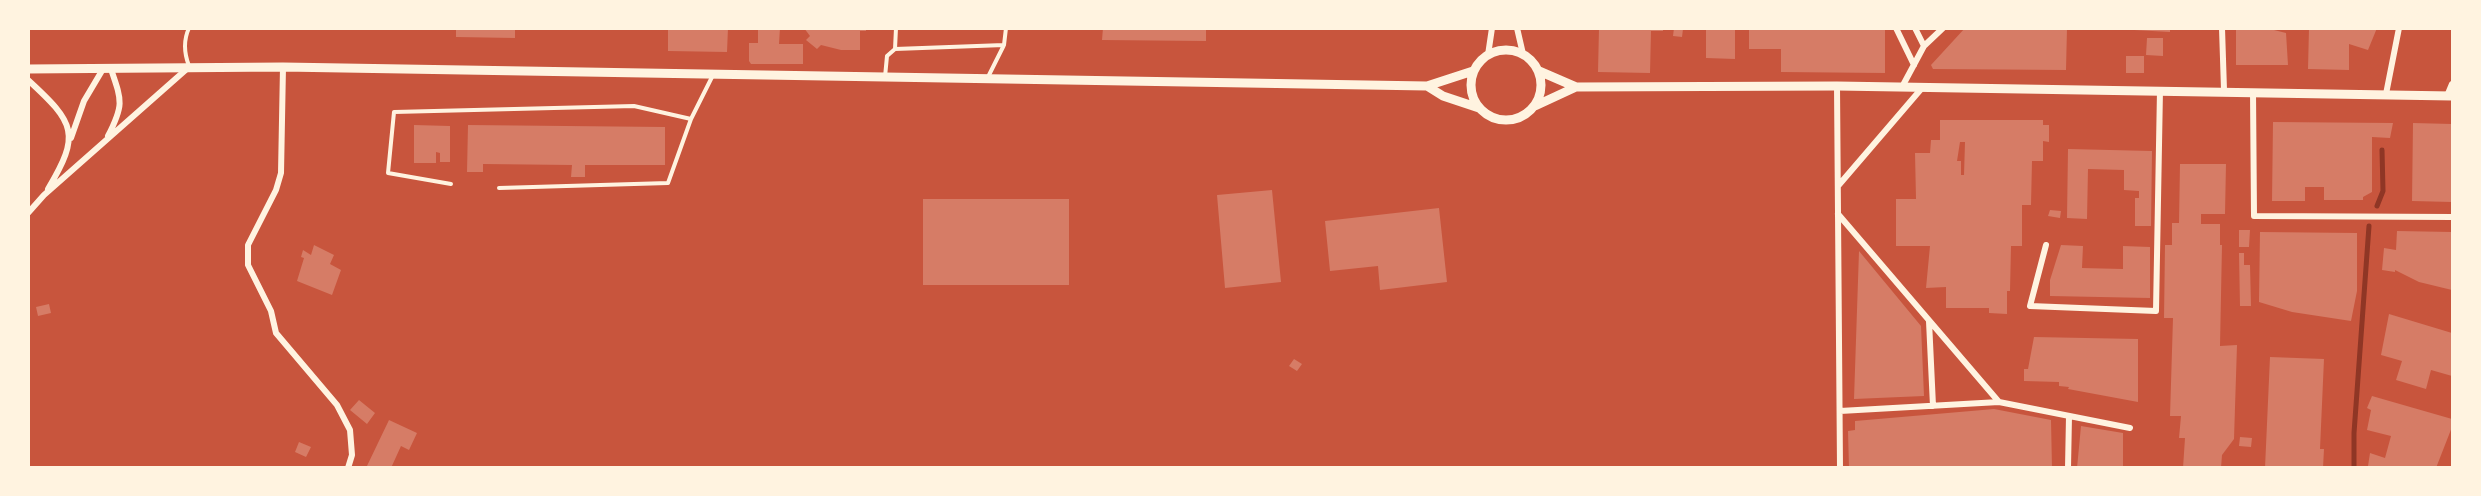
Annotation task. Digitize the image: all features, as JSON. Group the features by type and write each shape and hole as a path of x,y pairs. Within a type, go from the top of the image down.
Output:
{"street":[{"path":"1488,55 1492,28"},
{"path":"1517,28 1523,54 1539,71 1576,87 1837,86 2224,90 2450,96 2452,84"},
{"path":"1896,28 1914,65"},
{"path":"1915,28 1924,46"},
{"path":"1902,87 1924,46 1942,28"},
{"path":"2222,28 2224,90"},
{"path":"2386,94 2399,28"},
{"path":"28,69 283,67 1427,86 1473,71 1488,55 1505,50 1523,54"},
{"path":"28,213 44,195 189,67"},
{"path":"283,67 280,173 276,190 248,245 248,265 271,311 276,333 337,405 350,430 352,455 348,468"},
{"path":"44,195 63,164 84,101 107,69"},
{"path":"107,69 120,95 120,113 107,139"},
{"path":"1473,71 1471,93 1479,108"},
{"path":"1535,106 1542,83 1539,71"},
{"path":"28,80 51,101 66,124 71,138"},
{"path":"1427,86 1443,96 1479,108 1493,118 1504,121 1515,120 1535,106 1576,87"},
{"path":"1837,86 1840,468"},
{"path":"1838,186 1922,88"},
{"path":"2046,245 2030,306 2156,311 2160,90"},
{"path":"2253,91 2254,216 2452,217"},
{"path":"1838,214 1999,402"},
{"path":"1929,320 1933,406"},
{"path":"1840,411 1999,402 2130,428"},
{"path":"2068,416 2068,468"}],"lane":[{"path":"189,28 185,37 185,55 189,67"},
{"path":"895,49 896,28"},
{"path":"987,79 1004,45 1006,28"},
{"path":"885,78 887,56 895,49 1004,45"},
{"path":"499,188 668,183 691,119 713,75"},
{"path":"451,184 388,173 394,112 634,106 691,119"}],"building":[{"path":"456,28 515,28 515,38 456,37"},
{"path":"668,28 728,28 727,52 668,51"},
{"path":"758,28 780,28 779,44 803,44 803,64 751,64 749,43 758,43"},
{"path":"804,28 866,28 866,31 860,31 860,50 841,50 821,45 817,49 806,40 810,36"},
{"path":"1103,28 1206,28 1206,41 1102,40"},
{"path":"1599,28 1663,28 1663,31 1651,31 1650,73 1598,72"},
{"path":"1674,28 1683,29 1682,37 1673,36"},
{"path":"1706,28 1735,28 1735,59 1706,58"},
{"path":"1749,28 1885,28 1885,73 1781,72 1781,49 1749,49"},
{"path":"1965,28 2067,28 2066,70 1933,69 1931,65"},
{"path":"2134,28 2170,28 2170,32 2134,30"},
{"path":"2236,28 2266,28 2286,33 2288,65 2236,65"},
{"path":"2309,28 2377,28 2368,50 2349,44 2349,70 2308,69"},
{"path":"2147,38 2163,38 2163,56 2146,55"},
{"path":"2126,56 2144,56 2144,73 2126,73"},
{"path":"1940,120 2043,120 2043,125 2049,125 2049,142 2043,141 2043,161 2032,161 2031,205 2022,205 2022,246 2011,246 2007,314 1989,313 1989,308 1946,308 1946,287 1926,288 1930,246 1896,246 1896,199 1916,199 1915,153 1930,153 1931,140 1940,140","holes":["1960,142 1965,142 1964,175 1961,175 1961,161 1957,161"]},
{"path":"2273,122 2393,123 2390,138 2372,137 2372,192 2363,197 2363,200 2324,200 2324,187 2305,187 2305,201 2272,201"},
{"path":"2413,123 2452,124 2452,202 2412,201"},
{"path":"414,125 450,126 450,162 440,162 440,153 436,152 436,163 414,163"},
{"path":"468,125 665,127 665,165 585,165 585,177 571,177 572,165 483,164 483,172 467,172"},
{"path":"2068,149 2152,151 2151,226 2135,226 2135,198 2139,198 2139,191 2124,190 2124,170 2088,169 2087,219 2067,218"},
{"path":"2180,164 2226,164 2225,214 2201,214 2201,224 2220,224 2220,245 2222,245 2220,346 2237,345 2234,439 2222,455 2221,468 2183,468 2185,438 2179,438 2181,416 2170,416 2173,318 2164,318 2165,245 2172,245 2172,223 2179,223"},
{"path":"1272,190 1281,282 1225,288 1217,195"},
{"path":"923,199 1069,199 1069,285 923,285"},
{"path":"1439,208 1447,282 1380,290 1378,266 1330,271 1325,221"},
{"path":"2050,210 2061,211 2060,218 2048,216"},
{"path":"2239,230 2250,230 2249,247 2239,247"},
{"path":"2397,231 2452,232 2452,290 2419,282 2395,270 2395,272 2382,270 2384,248 2396,250"},
{"path":"2260,232 2357,233 2357,291 2351,321 2292,312 2259,302"},
{"path":"314,245 334,255 330,264 341,270 332,295 297,281 304,258 301,257 303,250 311,255"},
{"path":"2061,245 2083,246 2082,268 2123,269 2123,246 2150,247 2150,298 2050,296 2050,280"},
{"path":"1859,251 1921,326 1924,396 1854,399"},
{"path":"2239,253 2244,253 2244,265 2250,265 2251,306 2240,306"},
{"path":"49,304 51,313 38,316 36,307"},
{"path":"2389,314 2452,333 2452,376 2431,370 2426,389 2396,380 2402,361 2381,355"},
{"path":"2034,337 2138,339 2138,402 2068,389 2069,387 2059,386 2059,382 2024,381 2024,369 2028,369"},
{"path":"2270,357 2324,359 2320,449 2324,449 2323,468 2265,468"},
{"path":"1294,359 1302,364 1297,371 1289,366"},
{"path":"2372,396 2452,419 2452,427 2436,468 2368,466 2370,453 2385,458 2391,436 2367,430 2371,410 2367,408"},
{"path":"359,400 375,413 367,424 350,410"},
{"path":"1994,409 2051,420 2052,468 1849,468 1848,431 1855,430 1855,421"},
{"path":"389,420 417,433 409,450 401,446 391,468 366,468"},
{"path":"2081,426 2123,433 2123,468 2077,468"},
{"path":"2240,437 2252,438 2251,447 2239,446"},
{"path":"299,442 311,447 306,457 295,452"}],"waterway":[{"path":"2377,206 2383,191 2382,150"},
{"path":"2354,468 2354,433 2369,226"}]}
